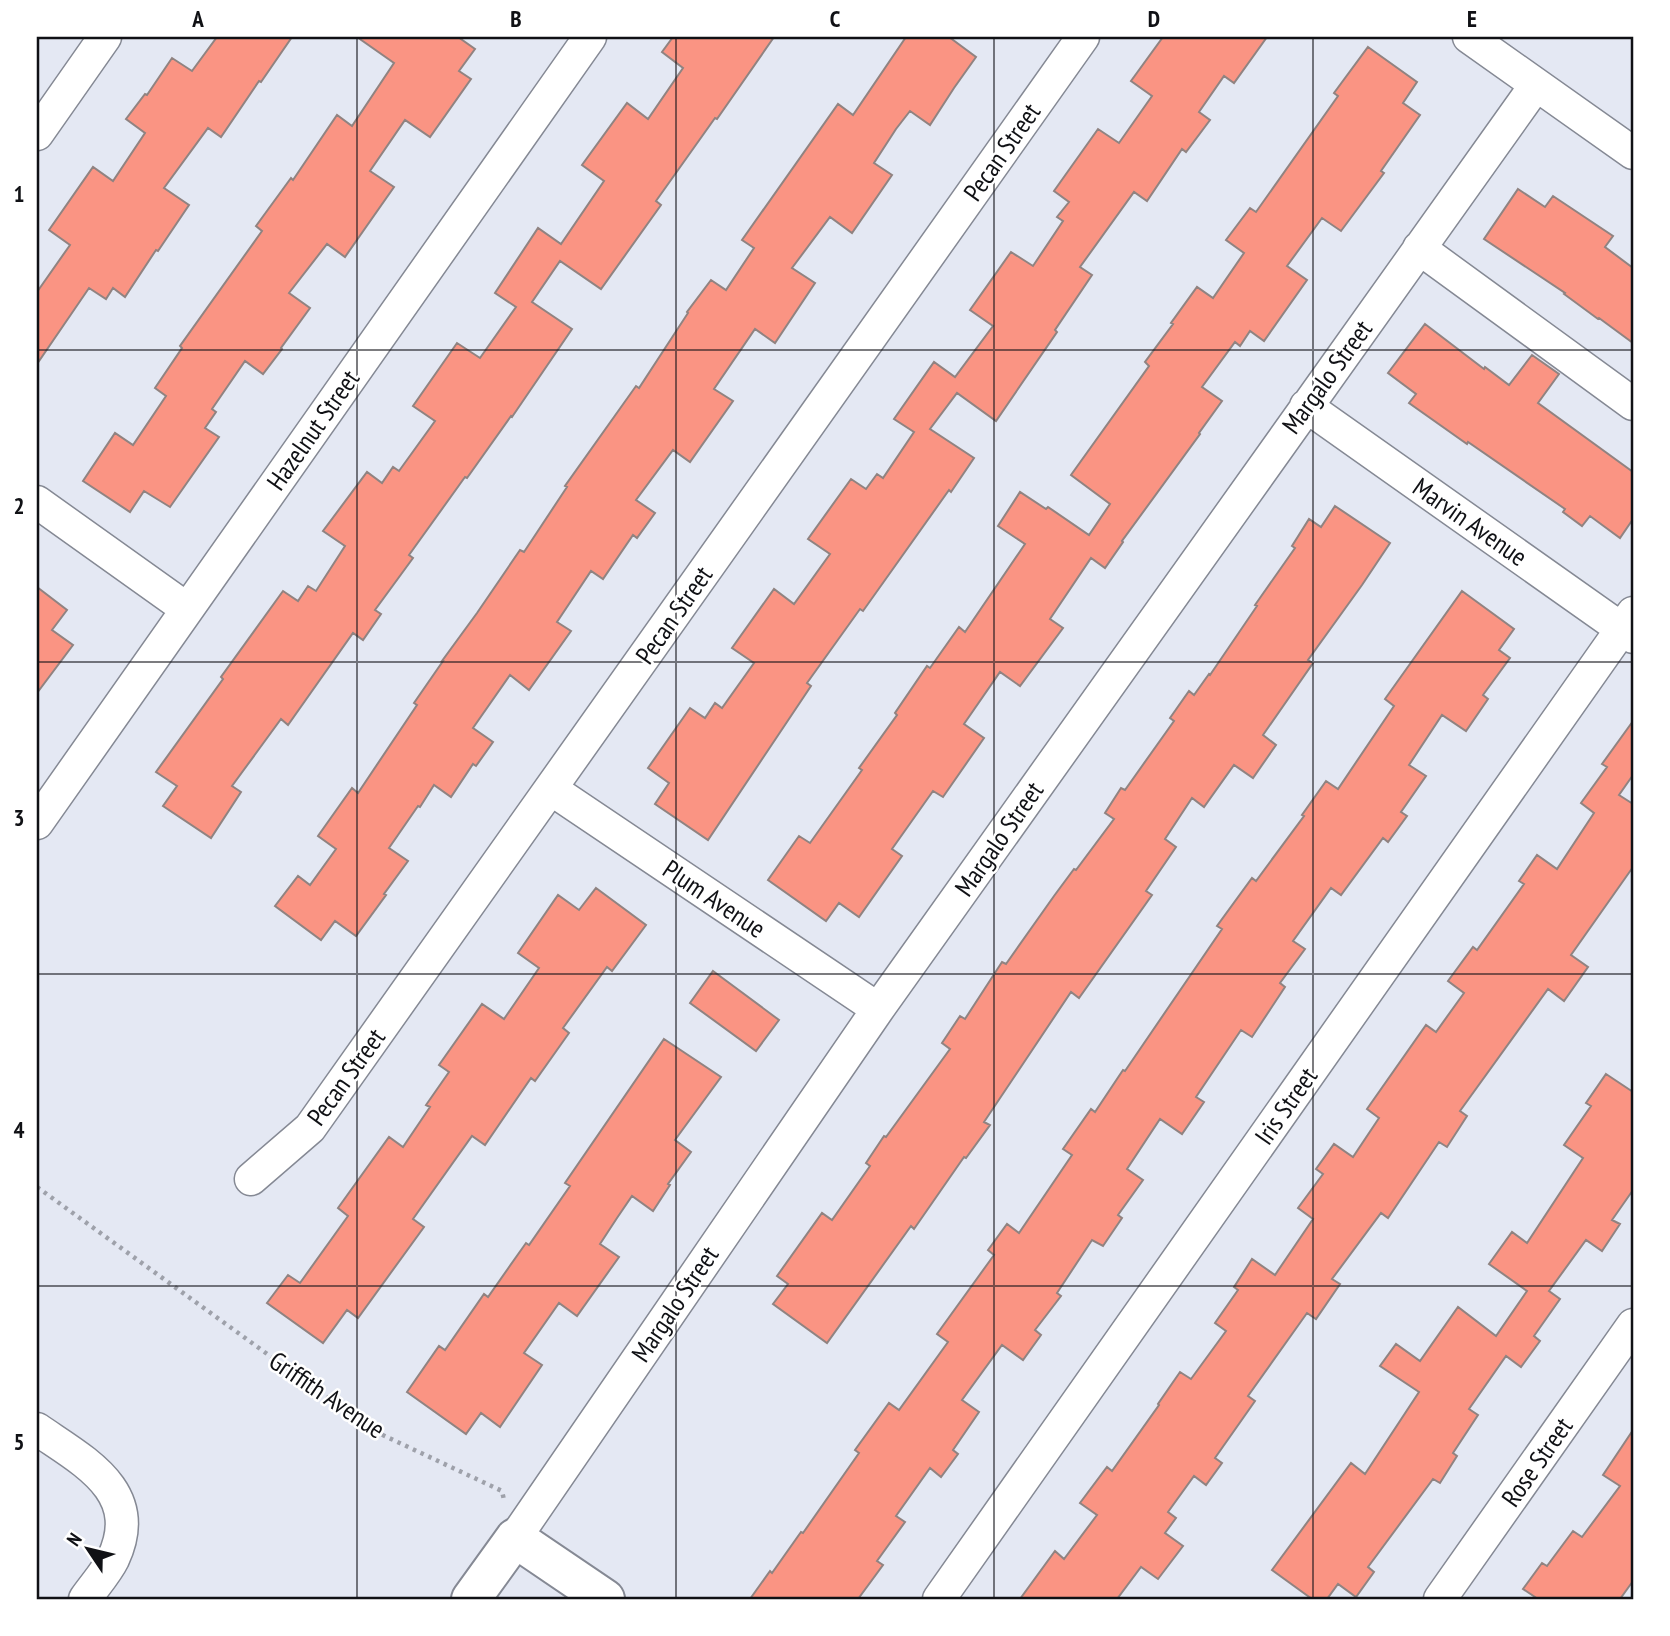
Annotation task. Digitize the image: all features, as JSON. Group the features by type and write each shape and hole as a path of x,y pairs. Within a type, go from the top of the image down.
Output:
{"street":[{"path":"37,134 105,37"},
{"name":"Hazelnut Street","path":"37,822 590,37"},
{"name":"Pecan Street","path":"251,1179 310,1128 1083,37"},
{"path":"1469,37 1633,153"},
{"name":"Margalo Street","path":"471,1599 878,1009 1536,85"},
{"path":"1419,248 1633,404"},
{"name":"Marvin Avenue","path":"1306,406 1629,626"},
{"path":"37,502 187,609"},
{"name":"Iris Street","path":"939,1599 1629,626"},
{"name":"Plum Avenue","path":"551,789 878,1009"},
{"name":"Rose Street","path":"1440,1599 1633,1325"},
{"path":"37,1429 89,1465 109,1485 121,1509 122,1536 112,1561 85,1599"},
{"path":"515,1538 605,1599"}],"path":[{"name":"Griffith Avenue","path":"37,1187 372,1430 502,1492 515,1538"}],"building":[{"path":"217,37 292,37 221,137 208,128 164,188 189,205 125,297 113,288 106,299 89,288 37,364 37,292 70,245 49,230 93,167 113,181 145,133 126,119 145,94 147,95 172,58 192,71"},
{"path":"357,37 458,37 475,49 459,71 471,79 430,137 405,120 370,171 394,187 345,257 327,244 289,293 310,308 263,374 245,361 212,409 216,412 205,428 219,437 170,507 144,491 130,512 83,481 115,433 133,445 166,396 155,388 182,348 180,346 262,231 256,226 291,178 293,180 337,115 352,126 394,63"},
{"path":"673,37 774,37 656,201 661,205 601,289 560,261 532,302 572,329 512,417 409,555 413,558 375,610 381,614 363,640 353,633 288,725 281,719 232,786 241,792 211,838 163,806 177,786 156,772 283,591 298,601 308,586 316,591 345,546 323,531 367,472 382,483 393,467 399,471 435,421 413,406 457,343 480,358 516,307 495,293 538,228 561,244 604,181 582,165 627,103 648,119 683,68 662,52"},
{"path":"906,37 949,37 976,57 930,125 910,111 896,129 874,163 892,175 852,233 830,217 792,268 815,283 775,343 755,329 714,389 733,401 690,462 673,450 636,500 655,513 637,538 633,535 603,579 591,571 557,622 571,631 529,690 510,675 473,728 493,742 476,766 473,764 451,797 434,785 420,807 418,806 389,848 408,861 356,936 335,921 321,940 275,906 298,876 310,885 336,849 318,836 352,788 358,793 417,705 414,703 442,661 520,550 524,552 567,487 565,486 636,386 639,388 687,312 711,280 726,290 754,248 742,240 838,104 853,115"},
{"path":"1163,37 1267,37 1234,83 1224,76 1199,112 1210,120 1186,152 1182,149 1147,201 1134,192 1080,267 1092,275 996,421 957,393 930,429 974,458 807,683 811,686 708,840 655,804 669,783 648,768 690,708 705,718 715,703 722,708 754,663 732,648 774,589 794,604 830,554 808,539 851,479 866,489 877,474 883,478 914,432 894,419 934,362 955,377 993,326 970,310 1011,252 1033,266 1063,221 1057,217 1069,202 1054,191 1098,129 1119,143 1152,96 1131,81"},
{"path":"1368,47 1417,82 1403,103 1420,115 1381,171 1384,173 1341,231 1322,218 1287,266 1307,280 1264,341 1250,331 1240,346 1235,342 1202,387 1222,401 1105,568 1091,558 1050,619 1063,628 1020,686 1000,672 964,724 984,738 943,797 933,791 892,849 902,856 859,917 839,903 826,921 768,880 799,836 810,843 862,770 859,768 897,715 895,713 927,666 930,668 959,627 965,632 1025,544 998,526 1020,492 1089,535 1110,504 1071,475 1149,366 1145,362 1197,287 1213,298 1244,253 1226,240 1250,208 1256,212 1338,96 1334,93"},
{"path":"1518,189 1545,207 1553,196 1613,236 1605,247 1633,268 1633,343 1484,239"},
{"path":"1425,324 1509,385 1532,355 1559,374 1538,403 1633,472 1633,519 1620,538 1590,516 1582,526 1563,512 1565,509 1409,403 1416,394 1388,373"},
{"path":"1335,506 1390,543 1308,660 1313,663 1263,735 1276,745 1253,778 1234,765 1204,807 1192,798 1165,839 1176,847 1146,891 1152,895 1079,998 1071,992 984,1122 990,1125 966,1158 964,1157 914,1229 911,1226 827,1343 773,1304 788,1284 777,1276 822,1213 832,1220 870,1166 866,1163 884,1136 886,1137 950,1049 942,1043 960,1016 965,1019 1002,962 1006,964 1074,869 1076,870 1114,819 1105,813 1121,788 1125,790 1174,721 1170,718 1189,691 1194,695 1210,675 1295,548 1292,546 1309,519 1321,527"},
{"path":"37,587 67,610 52,630 73,645 37,693"},
{"path":"1462,591 1514,629 1499,650 1510,658 1483,695 1488,699 1466,731 1442,715 1409,765 1426,776 1401,812 1407,816 1388,842 1383,838 1341,895 1331,888 1293,941 1305,949 1280,983 1285,987 1252,1037 1241,1030 1196,1097 1204,1102 1182,1134 1160,1119 1127,1169 1143,1180 1118,1215 1122,1218 1103,1246 1092,1240 1057,1293 1061,1296 1035,1330 1041,1335 1023,1360 1002,1345 962,1400 979,1412 953,1450 958,1454 941,1477 930,1468 896,1516 905,1522 877,1561 883,1565 858,1599 750,1599 801,1532 803,1533 859,1453 855,1450 889,1403 899,1410 948,1342 937,1334 994,1255 988,1250 1007,1224 1019,1233 1072,1155 1063,1149 1091,1109 1095,1112 1123,1070 1125,1071 1222,929 1217,926 1252,878 1256,881 1326,781 1338,789 1394,706 1385,699"},
{"path":"1633,721 1633,775 1619,795 1633,804 1633,867 1571,955 1588,967 1564,1001 1548,989 1460,1111 1467,1116 1447,1147 1439,1142 1388,1218 1381,1213 1332,1279 1340,1284 1316,1319 1307,1313 1248,1396 1255,1401 1215,1458 1222,1463 1206,1485 1194,1476 1168,1512 1176,1518 1165,1533 1183,1546 1158,1579 1141,1567 1117,1599 1020,1599 1055,1551 1064,1559 1097,1515 1080,1503 1107,1467 1112,1471 1180,1372 1191,1379 1226,1331 1215,1323 1238,1290 1234,1287 1252,1259 1275,1275 1313,1219 1298,1208 1323,1174 1316,1169 1334,1144 1353,1157 1379,1118 1367,1109 1426,1025 1436,1032 1464,993 1448,981 1473,947 1477,950 1524,884 1519,881 1537,855 1557,869 1594,813 1581,803 1607,767 1602,764"},
{"path":"596,888 646,925 612,971 607,967 563,1028 569,1033 535,1081 531,1078 485,1145 472,1136 413,1219 424,1227 358,1318 347,1310 323,1343 267,1303 288,1275 300,1283 348,1216 338,1208 389,1137 403,1147 430,1107 426,1105 449,1072 439,1065 482,1004 504,1019 539,968 518,953 558,895 579,910"},
{"path":"713,971 779,1020 756,1051 690,1003"},
{"path":"664,1039 721,1077 675,1140 691,1152 653,1211 632,1196 600,1244 619,1257 577,1316 559,1303 524,1353 542,1365 500,1427 481,1413 466,1434 407,1392 439,1346 445,1350 484,1294 488,1297 526,1243 529,1245 570,1186 565,1183"},
{"path":"1606,1074 1633,1092 1633,1190 1612,1220 1620,1224 1602,1251 1586,1240 1549,1291 1560,1299 1534,1336 1540,1341 1521,1367 1506,1356 1469,1409 1478,1415 1453,1453 1457,1456 1440,1483 1433,1479 1368,1567 1374,1572 1356,1597 1338,1584 1327,1599 1312,1599 1272,1570 1351,1463 1365,1474 1419,1392 1380,1366 1396,1344 1420,1361 1458,1307 1496,1336 1527,1291 1489,1264 1512,1232 1527,1243 1583,1158 1564,1145 1591,1106 1586,1103"},
{"path":"1633,1430 1633,1581 1620,1599 1538,1599 1523,1589 1542,1563 1547,1566 1573,1531 1582,1537 1620,1486 1603,1475"}]}
